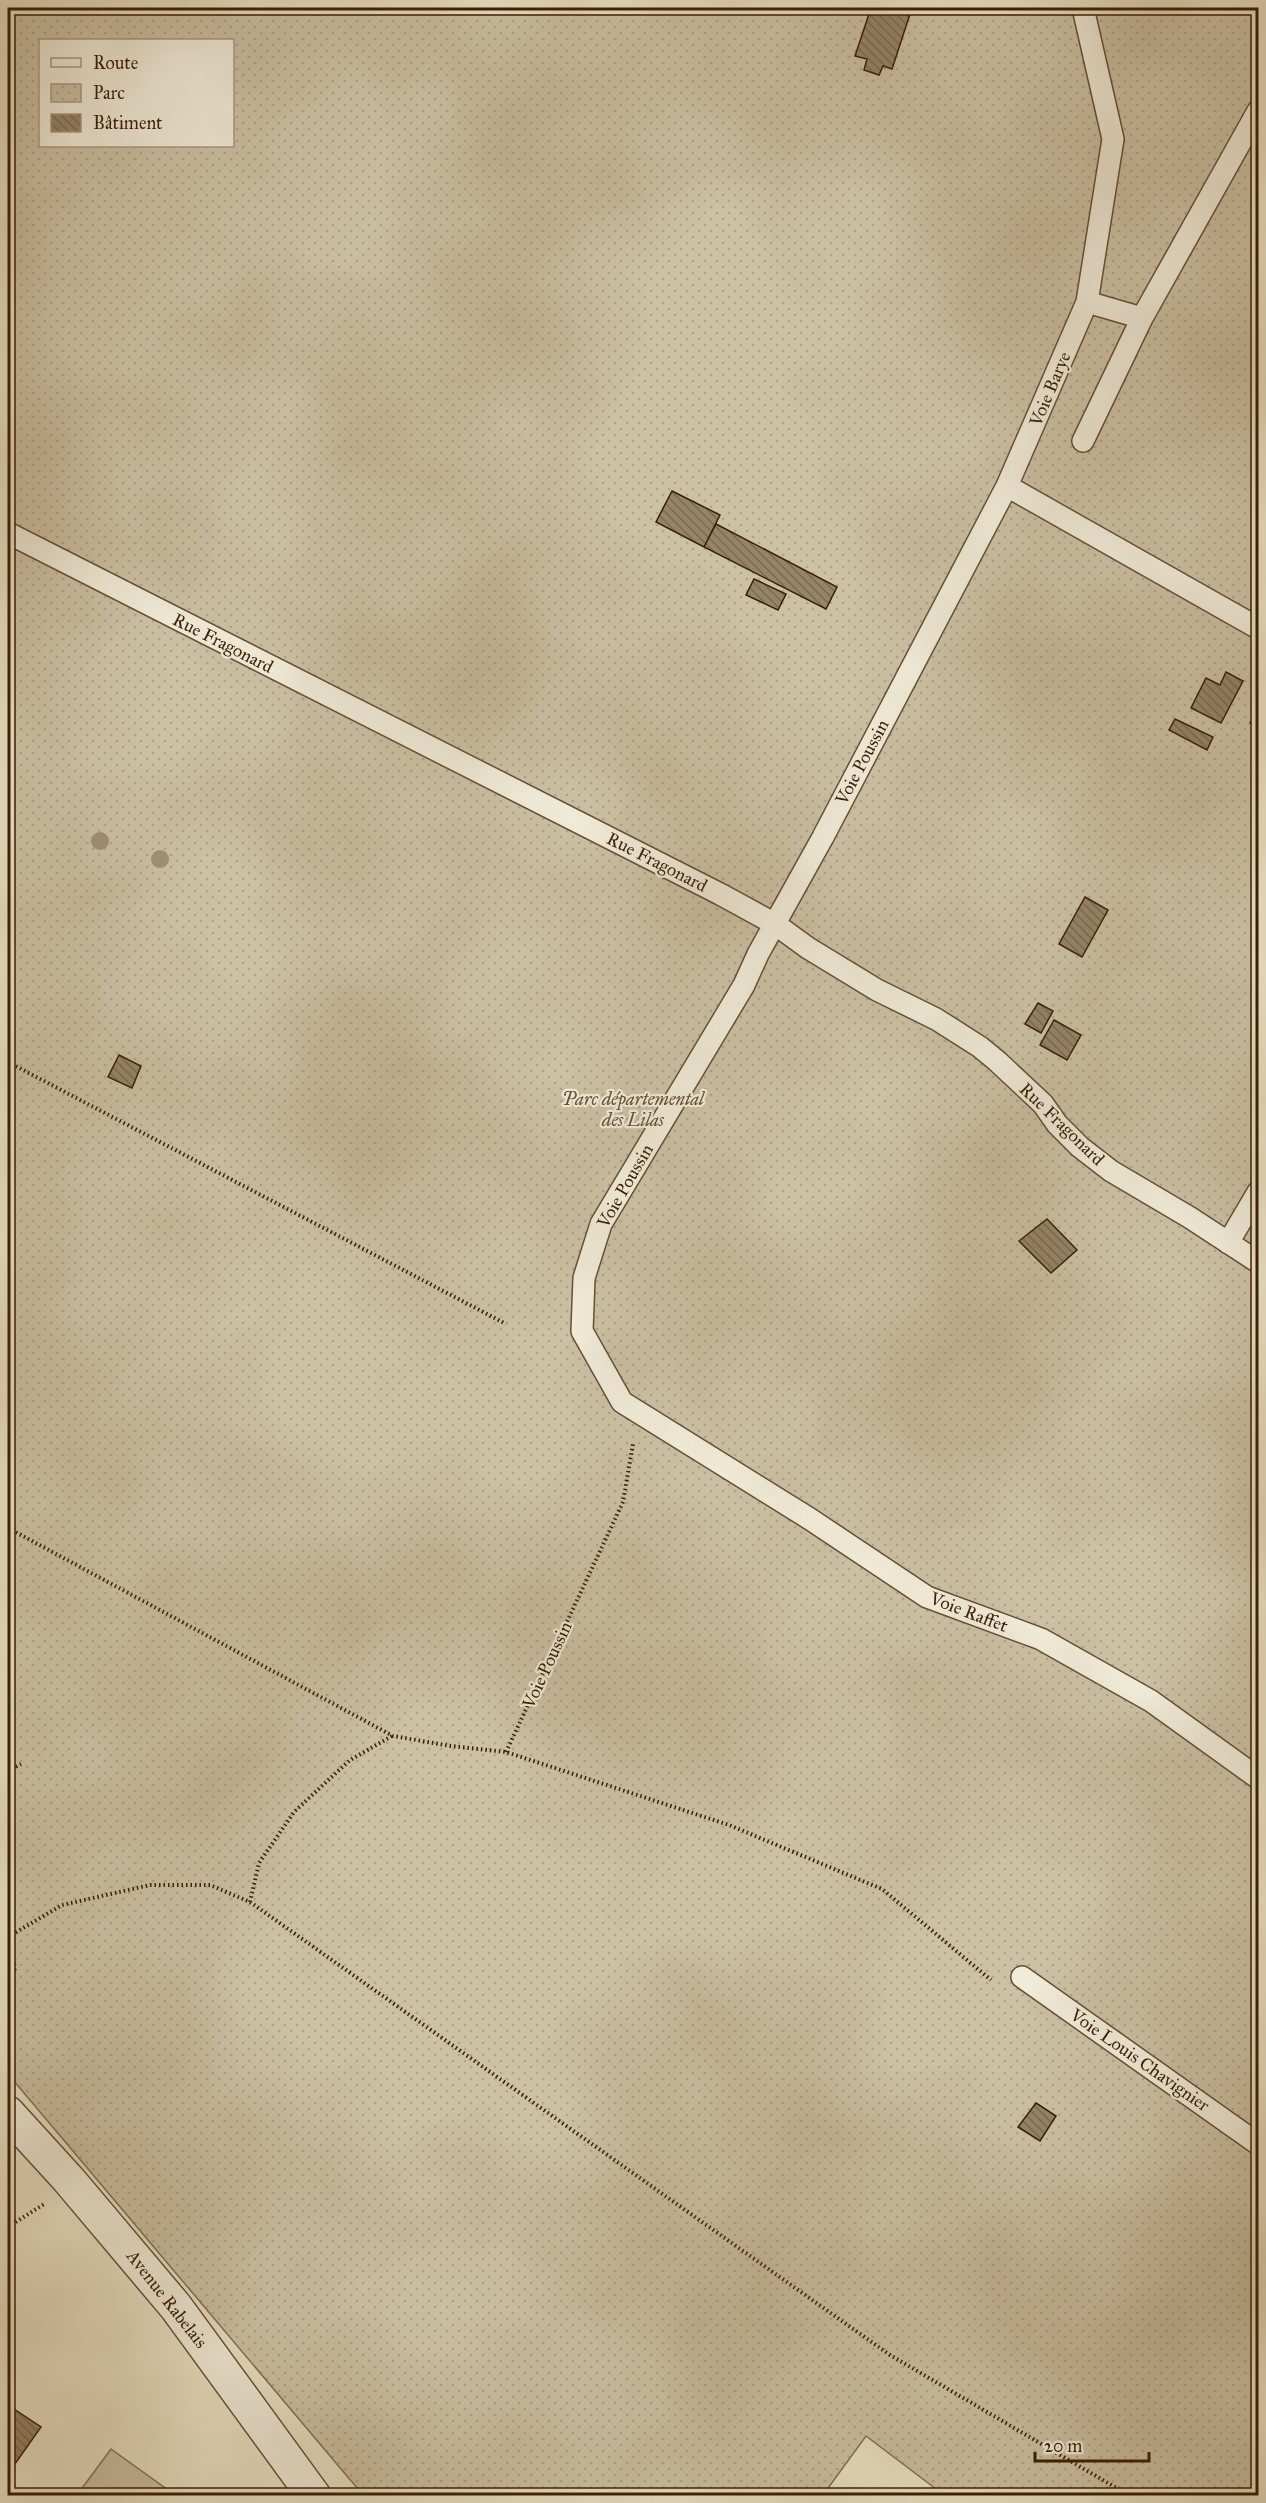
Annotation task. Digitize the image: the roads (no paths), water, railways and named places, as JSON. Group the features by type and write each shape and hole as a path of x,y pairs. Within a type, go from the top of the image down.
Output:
{"street":[{"name":"Avenue Rabelais","path":"8,2113 69,2180 176,2307 314,2496"}],"lane":[{"name":"Voie Barye","path":"1007,486 1087,302 1113,140 1083,8"},
{"path":"1083,441 1142,318 1258,111"},
{"path":"1087,302 1142,318"},
{"path":"1007,486 1258,628"},
{"name":"Voie Poussin","path":"622,1402 582,1331 584,1278 601,1224 744,985 1007,486"},
{"name":"Rue Fragonard","path":"8,533 775,924 808,948 867,984 936,1018 980,1047 1043,1104 1057,1124 1080,1147 1111,1171 1258,1262"},
{"path":"1228,1243 1258,1192"},
{"name":"Voie Raffet","path":"622,1402 810,1519 927,1597 1041,1639 1150,1701 1258,1778"},
{"name":"Voie Louis Chavignier","path":"1022,1977 1258,2144"}],"park label":[{"name":"Parc départemental des Lilas","path":"633,1109"}]}
